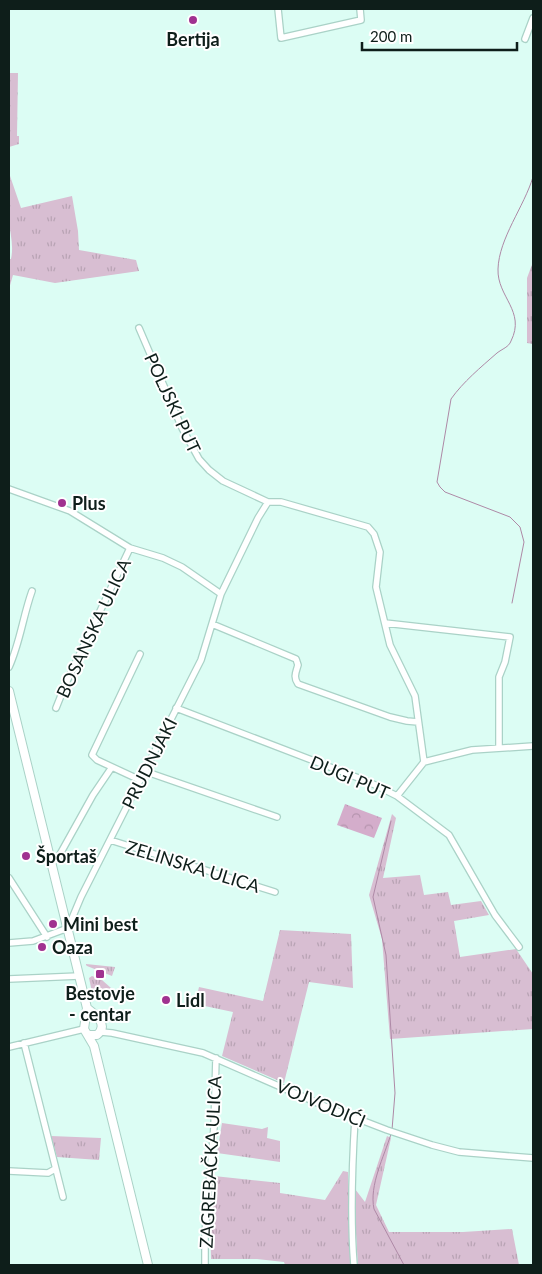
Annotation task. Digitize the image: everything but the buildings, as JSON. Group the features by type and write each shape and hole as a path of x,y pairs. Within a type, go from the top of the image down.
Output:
{"main road":[{"path":"9,691 87,1008 86,1032 94,1046 148,1265"},
{"path":"87,1008 101,1021 101,1031 94,1046"},
{"path":"86,1020 90,1017 96,1017"},
{"path":"86,1032 101,1031"}],"street":[{"path":"278,9 280,38 361,20 360,9"},
{"path":"525,39 533,18"},
{"name":"POLJSKI PUT","path":"139,328 182,428 199,459 209,470 223,481 268,502 281,502 370,529 374,534 380,552 376,587 385,623"},
{"path":"9,489 70,511 130,548 163,558 182,567 221,594"},
{"name":"PRUDNJAKI","path":"68,928 81,897 201,660 221,594 258,518 268,502"},
{"name":"BOSANSKA ULICA","path":"56,708 130,548"},
{"path":"9,667 32,591"},
{"path":"424,762 415,696 390,645 385,623 510,637 500,677 499,748"},
{"path":"212,624 296,659 298,665 295,679 298,684 390,717 407,722 418,722"},
{"path":"140,654 92,752 94,758 140,780"},
{"name":"DUGI PUT","path":"176,708 369,782 397,796 449,835 495,915 519,947"},
{"path":"397,796 424,762 472,750 533,746"},
{"path":"51,864 59,856 93,795 112,767"},
{"path":"144,771 277,817"},
{"name":"ZELINSKA ULICA","path":"110,840 275,892"},
{"path":"9,878 47,936"},
{"path":"9,943 33,941 68,928"},
{"path":"9,979 79,976"},
{"name":"VOJVODIĆI","path":"101,1031 191,1049 355,1118 396,1133 459,1152 533,1158"},
{"path":"9,1046 86,1032"},
{"path":"24,1043 63,1197"},
{"name":"ZAGREBAČKA ULICA","path":"205,1265 205,1233 214,1127 216,1058"},
{"path":"354,1265 351,1173 355,1118"},
{"path":"9,1171 48,1173 55,1170"}],"green space":[{"path":"9,73 18,73 17,136 19,136 19,144 9,147"},
{"path":"9,173 21,208 72,196 79,250 136,260 139,271 55,283 13,275 9,289 9,259 11,259 12,249 8,208"},
{"path":"533,262 533,344 527,343 527,278"},
{"path":"345,804 382,818 374,838 337,825"},
{"path":"392,814 396,818 383,878 420,875 424,895 448,892 451,905 481,901 489,915 454,921 460,957 516,949 533,974 533,1029 390,1039 382,939 369,895"},
{"path":"280,930 351,934 353,988 309,982 284,1083 222,1056 233,1012 195,1004 199,987 263,1001"},
{"path":"86,964 115,967 112,976"},
{"path":"92,976 102,980 111,988 109,994 104,999 102,991 100,992 99,1000 93,997 89,978"},
{"path":"222,1123 262,1129 268,1127 267,1138 280,1141 280,1162 217,1153"},
{"path":"51,1136 101,1138 99,1160 57,1157"},
{"path":"387,1136 391,1138 376,1205 389,1232 463,1232 512,1229 519,1265 358,1265 354,1202 355,1189 365,1202"},
{"path":"343,1171 348,1172 351,1265 285,1265 284,1262 257,1259 211,1259 210,1210 214,1176 280,1183 280,1193 325,1200"}],"waterway":[{"path":"512,603 524,542 520,527 510,517 445,492 437,482 451,399 472,375 509,345 515,330 513,312 499,279 499,257 507,234 533,177"},
{"path":"391,821 373,897 386,955 395,1093 392,1130"},
{"path":"391,1134 375,1181 373,1200 374,1209 404,1265"}],"place":[{"name":"Bertija","path":"193,20"},
{"name":"Plus","path":"62,503"},
{"name":"Športaš","path":"26,856"},
{"name":"Mini best","path":"53,924"},
{"name":"Oaza","path":"42,947"},
{"name":"Bestovje - centar","path":"100,974"},
{"name":"Lidl","path":"166,1000"}]}
